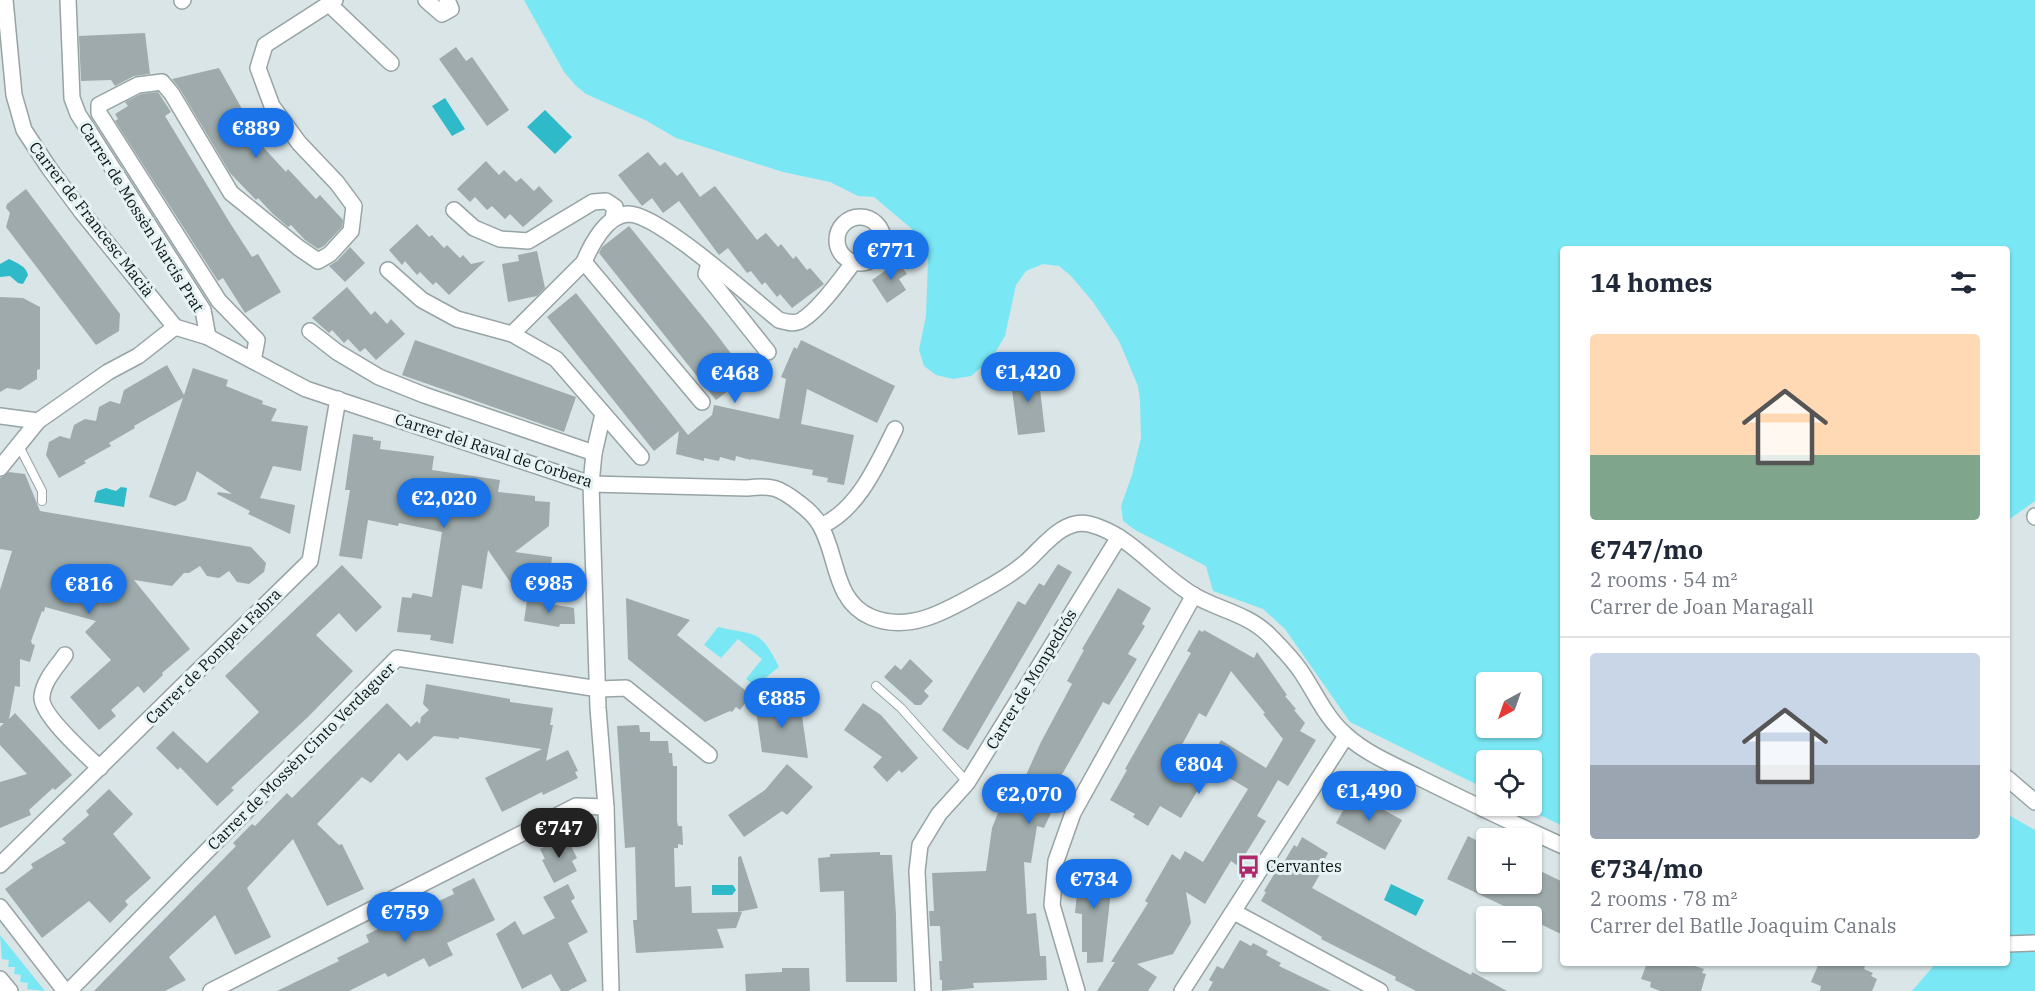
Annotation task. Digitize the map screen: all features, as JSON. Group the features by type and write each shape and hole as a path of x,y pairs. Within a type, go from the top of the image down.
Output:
{"street":[{"name":"Carrer de Francesc Macià","path":"5,0 14,95 24,130 75,202 175,327"},
{"name":"Carrer de Mossèn Narcís Prat","path":"68,0 72,98 78,114 203,310 208,337"},
{"path":"426,0 442,14 451,9 447,0"},
{"path":"253,361 257,340 219,301 99,113 99,105 138,85 162,82 172,94 231,193 318,261 330,254 351,231 354,206 337,183 299,143 272,106 258,68 265,45 332,2 391,63"},
{"path":"454,210 474,228 500,239 528,241 593,202 606,201 615,207 613,219 591,246 584,262 512,334"},
{"path":"613,219 628,214 649,219 677,238 779,320 793,323 802,320 832,291 854,263 869,262 876,258 883,244 883,236 875,223 869,219 837,219 837,248 841,255 854,263"},
{"path":"584,262 702,402"},
{"path":"709,264 706,274 768,352"},
{"path":"388,270 422,300 457,319 512,334 556,359 641,456"},
{"name":"Carrer del Raval de Corbera","path":"175,327 208,337 294,383 591,484 747,488 768,486 788,494 807,509 821,526 843,590 853,605 869,616 886,621 909,622 929,618 949,610 1006,577 1064,528 1081,522 1093,525 1119,537 1194,595 1250,620 1268,633 1301,670 1331,720 1346,736 1398,767 1560,845"},
{"path":"0,468 38,421 108,372 138,356 175,327"},
{"path":"310,331 337,352 378,377 594,453"},
{"name":"Carrer de Pompeu Fabra","path":"0,865 310,561 338,399"},
{"path":"603,414 594,453 591,484 606,807 611,991"},
{"path":"7,416 38,421"},
{"path":"7,416 21,427 20,442"},
{"path":"821,526 832,521 867,484 895,429"},
{"name":"Carrer de Monpedrós","path":"923,991 917,871 920,846 939,814 968,783 1119,537"},
{"path":"1077,991 1052,905 1056,861 1072,813 1194,595"},
{"path":"65,656 45,683 41,699 49,714 99,768"},
{"name":"Carrer de Mossèn Cinto Verdaguer","path":"67,991 397,658 599,689 626,688 709,755"},
{"path":"1182,991 1346,736"},
{"path":"2010,781 2035,802"},
{"path":"211,991 576,806 606,807"},
{"path":"0,907 67,991"},
{"path":"1234,912 1380,991"},
{"path":"2010,944 2035,943"},
{"path":"0,979 10,991"}],"lane":[{"path":"20,442 42,491 42,501"},
{"path":"876,686 901,708 968,783"}],"shaded area":[{"path":"524,0 2035,0 2035,501 2010,519 2010,246 1560,246 1560,825 1542,816 1542,750 1476,750 1476,784 1350,722 1285,629 1263,609 1213,591 1206,566 1135,530 1123,521 1121,506 1132,475 1141,438 1138,386 1119,341 1093,302 1071,276 1059,266 1043,264 1026,271 1016,285 1005,336 983,366 971,376 953,379 936,375 924,366 919,350 926,316 928,260 923,243 912,229 874,197 858,196 830,182 783,172 676,138 647,121 586,94 564,72"},
{"path":"445,98 465,129 452,136 432,106"},
{"path":"545,110 572,137 555,154 527,127"},
{"path":"9,259 21,265 27,272 28,275 23,284 10,276 0,277 0,264"},
{"path":"121,487 127,488 124,507 94,502 97,491 106,488 116,491"},
{"path":"718,627 756,636 767,646 779,667 755,686 746,679 762,659 738,639 721,658 704,645"},
{"path":"2010,816 2035,830 2035,991 1912,991 1933,966 2010,966"},
{"path":"1391,884 1424,900 1416,916 1384,900"},
{"path":"712,885 733,885 736,890 732,895 712,895"},
{"path":"0,935 45,991 27,989 28,983 20,982 21,975 14,974 15,967 8,967 9,960 2,959"}],"building":[{"path":"145,33 150,74 134,76 115,86 111,80 81,81 79,36"},
{"path":"456,47 466,61 472,57 509,110 487,126 439,59"},
{"path":"219,68 264,148 286,172 288,169 316,199 320,195 343,220 342,227 324,246 318,249 305,240 291,225 288,227 258,198 256,200 230,173 172,79"},
{"path":"158,92 171,112 165,116 230,223 252,257 258,254 281,292 245,313 223,278 218,281 115,121 118,119 115,114 128,106 125,102 141,94"},
{"path":"648,152 660,166 665,162 677,176 682,172 700,197 715,186 757,240 766,233 778,247 781,244 793,259 796,256 807,270 810,268 824,284 792,308 780,294 777,297 765,282 762,285 751,271 747,273 728,248 719,255 679,201 663,213 652,198 642,206 618,175"},
{"path":"486,161 499,175 504,170 516,182 521,178 534,191 539,186 553,201 523,227 510,214 505,219 492,206 487,210 475,197 470,202 457,189"},
{"path":"26,189 120,314 119,331 96,345 6,227 10,213 6,208 7,204"},
{"path":"417,224 429,237 432,235 444,248 447,245 460,258 463,255 471,264 485,261 449,295 436,282 433,285 420,272 417,275 405,261 402,265 389,250"},
{"path":"629,226 748,376 716,400 599,253 602,247"},
{"path":"350,247 365,263 345,282 329,266"},
{"path":"537,251 545,288 537,296 508,302 502,264 519,261 518,255"},
{"path":"896,259 907,274 899,279 906,290 887,303 872,280 886,270 884,267"},
{"path":"347,287 371,315 375,311 387,324 391,319 405,334 376,360 365,348 360,352 348,339 344,343 332,330 329,333 312,318"},
{"path":"576,293 688,435 712,415 714,405 779,419 786,379 781,377 794,347 797,349 801,340 895,386 877,423 807,389 801,424 854,435 844,485 827,482 828,478 812,475 813,470 736,456 735,461 720,457 719,461 704,458 704,461 676,454 679,431 654,451 547,317"},
{"path":"0,297 23,298 40,307 40,369 37,370 37,379 20,390 7,388 0,392"},
{"path":"415,340 576,397 564,432 402,375"},
{"path":"167,365 184,395 193,368 228,380 226,386 277,409 271,421 308,426 301,471 273,466 260,498 295,505 290,534 248,514 250,511 217,494 218,492 232,494 197,471 186,500 175,506 149,497 183,398 134,426 135,428 109,443 111,446 59,478 46,455 49,442 60,436 70,439 74,425 85,419 96,421 99,407 110,401 120,404 124,390"},
{"path":"1038,372 1045,432 1018,435 1010,375"},
{"path":"353,434 373,437 373,440 381,441 380,449 434,456 432,470 500,480 498,492 535,496 535,501 550,502 549,526 515,552 552,557 549,583 524,602 488,550 482,589 462,585 453,644 430,640 431,635 397,632 402,597 411,598 413,593 432,597 442,532 399,523 398,526 368,520 362,559 339,556 350,490 345,490"},
{"path":"9,472 25,474 40,511 251,547 266,563 264,572 249,584 237,582 229,571 219,578 207,576 200,566 189,573 184,573 172,586 134,580 190,649 162,673 163,675 144,693 138,686 111,710 116,716 99,730 70,697 111,660 85,632 96,621 45,607 31,641 35,645 30,662 20,659 20,687 15,686 9,719 15,713 72,775 55,790 53,788 29,810 31,815 0,828 0,782 27,774 0,745 0,727 4,723 0,723 0,590 12,551 0,549 0,478"},
{"path":"1058,564 1072,572 968,750 942,730 1018,601 1025,605 1039,583 1044,586"},
{"path":"342,565 382,607 356,632 339,613 316,635 353,671 308,717 231,788 234,790 217,806 180,767 178,770 156,748 173,731 207,763 259,712 225,676"},
{"path":"1118,588 1151,608 1142,624 1145,626 1128,654 1137,659 1109,705 1103,702 1060,778 1066,781 1044,828 1037,826 1031,863 1024,862 1027,914 1036,913 1040,956 1046,956 1047,980 973,983 974,988 942,991 939,961 942,961 940,926 930,926 929,911 934,911 932,873 986,871 992,828 1000,808 997,806 1004,790 1017,795 1041,742 1072,684 1067,681 1084,650 1082,649"},
{"path":"626,598 690,620 677,635 751,695 740,710 736,707 732,712 705,722 628,659"},
{"path":"527,600 574,608 575,624 560,624 559,627 524,621"},
{"path":"1199,630 1203,632 1204,630 1254,658 1257,652 1296,709 1294,710 1305,723 1300,731 1316,740 1288,786 1278,780 1257,816 1266,821 1238,866 1231,861 1205,904 1186,892 1191,923 1173,954 1137,964 1157,977 1148,991 1097,991 1115,962 1111,962 1148,903 1145,901 1172,854 1180,860 1185,851 1203,862 1248,789 1207,765 1221,740 1266,768 1283,739 1231,671 1206,717 1199,713 1176,756 1207,775 1181,818 1160,806 1148,826 1133,817 1135,814 1110,800 1127,770 1125,769 1191,653 1187,651"},
{"path":"910,659 933,681 924,691 929,696 921,705 915,705 884,677 895,665 901,670"},
{"path":"426,684 510,699 510,702 553,708 550,725 553,725 546,761 568,750 578,771 575,772 578,778 543,795 542,792 502,812 485,778 542,749 459,737 459,739 434,736 407,761 399,753 371,783 362,777 317,824 339,845 342,844 364,889 327,906 293,839 247,888 271,937 235,955 215,915 169,957 186,980 165,991 94,991 236,846 233,843 252,824 255,826 287,793 292,798 387,703 411,727 417,721 420,724 421,717 429,710 423,704"},
{"path":"799,695 808,758 762,752 754,697 769,709"},
{"path":"863,703 881,715 918,758 902,773 899,770 887,782 873,767 882,757 844,730"},
{"path":"639,725 640,732 650,732 650,741 668,741 673,766 677,766 677,821 678,826 682,826 683,845 678,844 678,848 674,848 675,887 691,886 692,913 742,912 736,928 717,929 724,948 636,953 633,920 637,920 635,847 625,848 617,726"},
{"path":"787,764 813,787 787,815 782,811 744,837 728,815 765,790"},
{"path":"109,789 133,814 113,834 151,878 125,901 128,905 110,923 89,901 42,938 5,889 33,868 31,864 66,843 62,839 89,815 86,811"},
{"path":"1353,793 1402,820 1385,850 1336,823"},
{"path":"566,836 577,858 572,861 577,871 554,883 542,860 545,859 540,849"},
{"path":"1468,836 1476,840 1476,893 1447,879"},
{"path":"1302,837 1328,853 1320,868 1323,869 1312,888 1471,975 1472,972 1507,991 1416,991 1395,980 1396,977 1321,939 1322,937 1261,901 1276,871 1278,872 1294,845 1297,847"},
{"path":"880,852 880,855 892,855 897,982 846,982 844,891 820,892 818,858 830,857 830,854"},
{"path":"741,856 758,908 738,912 738,857"},
{"path":"1080,865 1097,866 1096,870 1113,873 1103,962 1087,963 1087,952 1082,952 1082,914 1075,913"},
{"path":"1542,872 1560,881 1560,934 1542,925 1542,906 1504,906 1479,894 1542,894"},
{"path":"474,878 495,920 447,943 453,955 429,967 424,958 388,977 385,973 349,991 277,991 339,961 337,958 369,942 366,935 378,929 376,925 391,917 395,926 440,903 439,901 454,894 452,889"},
{"path":"568,884 575,898 571,901 588,932 568,943 587,981 568,991 561,991 551,974 522,989 496,934 515,921 523,935 555,918 543,897"},
{"path":"1240,940 1251,946 1253,943 1268,951 1266,955 1281,963 1279,966 1331,991 1208,991 1213,982 1209,980 1217,966 1223,969"},
{"path":"1646,966 1695,966 1704,969 1702,973 1706,974 1701,991 1660,991 1650,987 1651,982 1641,979"},
{"path":"1818,966 1865,966 1864,969 1873,973 1871,976 1877,979 1872,991 1820,991 1821,986 1811,982"},
{"path":"782,968 809,968 810,991 746,991 745,974 782,972"}],"place":[{"name":"Cervantes","path":"1248,866"}]}
